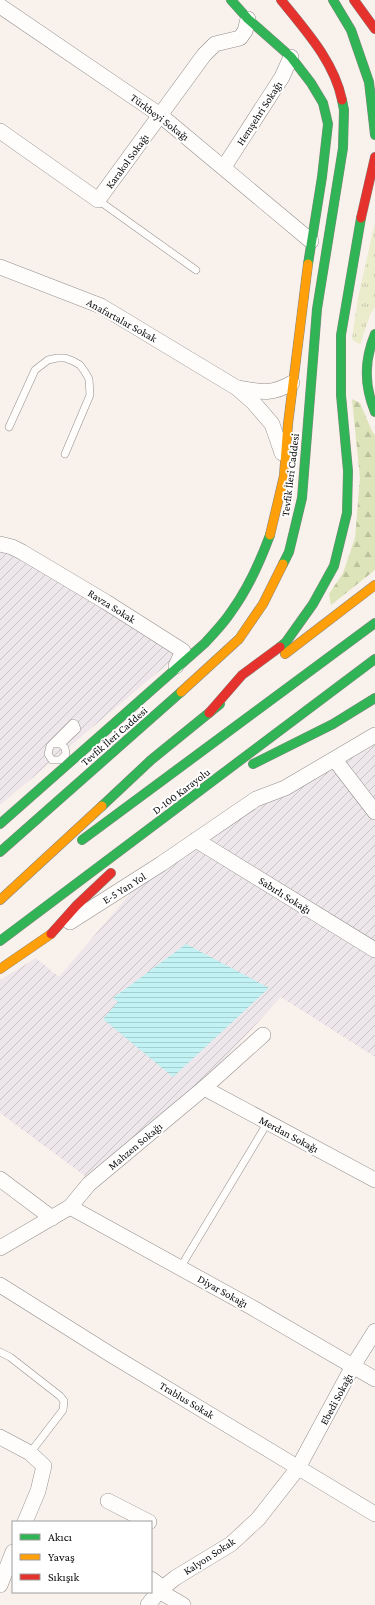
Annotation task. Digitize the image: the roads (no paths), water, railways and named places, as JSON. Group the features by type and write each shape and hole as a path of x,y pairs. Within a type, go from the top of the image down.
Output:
{"main road":[{"name":"Tevfik İleri Caddesi","path":"0,852 72,770 205,643 231,613 248,585 261,559 273,528 284,476 292,383 304,288 322,177 328,124 323,103 311,83 291,57 248,19 231,0"},
{"name":"Tevfik İleri Caddesi","path":"0,824 72,770 186,689 239,639 263,604 289,552 302,498 317,309 343,148 344,110 340,90 333,71 312,40 281,0"},
{"path":"333,0 351,30 369,82 375,135"},
{"path":"354,0 375,29"},
{"path":"209,713 242,675 286,642 314,604 334,566 347,513 348,471 341,395 341,335 357,236 375,157"},
{"path":"375,334 371,342 365,373 371,403 375,412"},
{"path":"264,670 375,585"},
{"name":"D-100 Karayolu","path":"76,844 375,623"},
{"name":"D-100 Karayolu","path":"0,942 375,659"},
{"path":"0,901 151,760 246,684"},
{"path":"134,852 197,794 333,724 375,698"},
{"path":"288,746 350,702"},
{"path":"0,901 64,854"},
{"path":"0,969 51,934 76,906 116,868"}],"street":[{"name":"Türkbeyi Sokağı","path":"0,6 160,115 311,241"},
{"name":"Karakol Sokağı","path":"0,131 98,200 204,55 215,44 240,38 245,31 248,19"},
{"name":"Hemşehri Sokağı","path":"224,167 282,78 291,57"},
{"name":"Anafartalar Sokak","path":"0,267 101,306 238,388"},
{"path":"238,388 267,392 279,390 292,383"},
{"path":"238,388 253,402 272,424 282,452 284,476"},
{"name":"Ravza Sokak","path":"0,544 12,547 22,552 106,602 183,651 172,673"},
{"path":"172,673 186,689"},
{"name":"E-5 Yan Yol","path":"51,934 161,864 256,799 285,788 335,760 375,735"},
{"path":"335,760 375,812"},
{"name":"Sabırlı Sokağı","path":"196,840 375,950"},
{"name":"Mahzen Sokağı","path":"0,1248 70,1207 89,1184 204,1088 263,1034"},
{"name":"Merdan Sokağı","path":"204,1088 375,1180"},
{"path":"0,1179 52,1218"},
{"name":"Diyar Sokağı","path":"70,1207 253,1308 375,1379"},
{"name":"Trablus Sokak","path":"0,1285 113,1356 375,1514"},
{"name":"Ebedi Sokağı","path":"298,1468 353,1366 375,1331"},
{"path":"0,1437 30,1453 44,1466 38,1491 25,1521"},
{"name":"Kalyon Sokak","path":"148,1605 158,1586 175,1578 231,1544 258,1519 298,1468"},
{"path":"108,1502 146,1521"},
{"path":"152,1524 155,1525 152,1532"},
{"path":"0,1585 3,1568 12,1554"},
{"path":"158,1586 183,1605"}],"lane":[{"path":"98,200 196,270"},
{"path":"9,427 35,370 45,362 56,358 65,358 73,361 80,365 87,375 91,387 90,395 65,454"},
{"path":"52,744 61,744 77,729 75,724 73,723 52,744 48,751 52,760 58,761 72,770"},
{"path":"61,744 66,751 72,770"},
{"path":"180,1268 268,1122"},
{"path":"0,1352 10,1357 60,1396 64,1401 63,1410 30,1453"}],"water":[{"path":"186,944 269,988 173,1077 103,1019 118,1002 113,998"}]}
